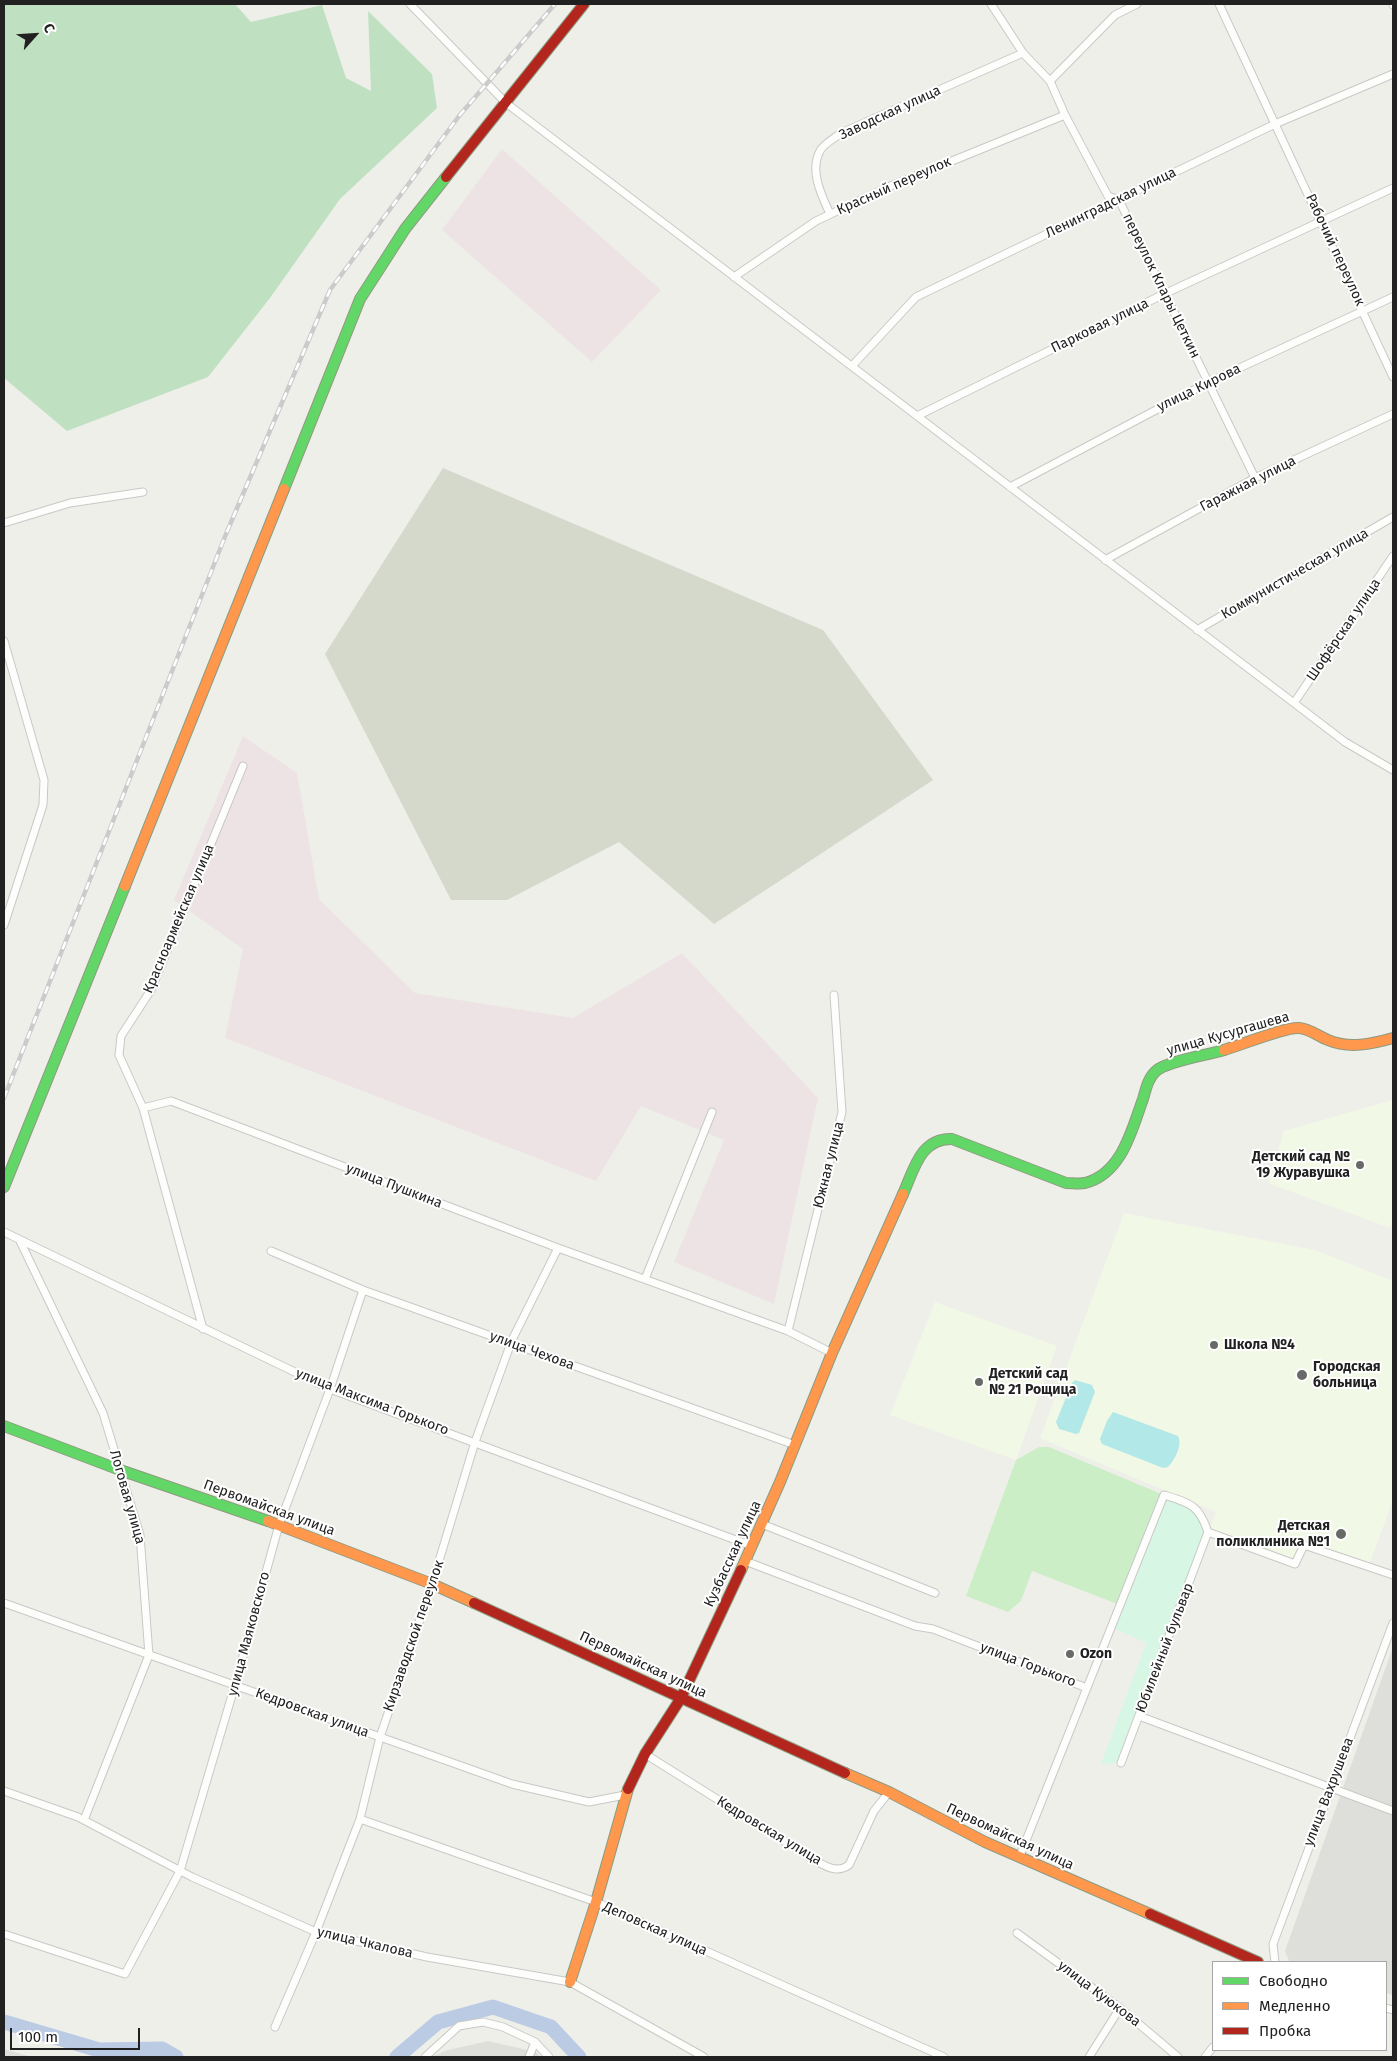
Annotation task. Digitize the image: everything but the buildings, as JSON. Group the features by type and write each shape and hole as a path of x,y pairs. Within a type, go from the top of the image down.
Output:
{"street":[{"path":"410,4 506,102 1294,704 1345,742 1393,770"},
{"path":"4,1186 360,299 405,229 584,4"},
{"name":"переулок Клары Цеткин","path":"990,4 1023,52 1050,81 1065,115 1108,196 1120,200 1255,478"},
{"path":"1050,81 1115,15 1137,4"},
{"name":"Рабочий переулок","path":"1219,4 1393,377"},
{"name":"Заводская улица","path":"830,214 820,191 815,172 820,150 841,134 1023,52"},
{"name":"Ленинградская улица","path":"852,366 916,297 1275,124 1393,74"},
{"name":"Красный переулок","path":"734,277 816,221 830,214 888,187 1065,115"},
{"name":"Парковая улица","path":"917,416 1164,294 1393,188"},
{"name":"улица Кирова","path":"1010,487 1209,382 1393,297"},
{"name":"Гаражная улица","path":"1105,560 1255,478 1393,414"},
{"path":"4,523 70,503 143,492"},
{"name":"Коммунистическая улица","path":"1197,630 1393,516"},
{"name":"Шофёрская улица","path":"1294,704 1393,556"},
{"path":"4,641 44,780 44,805 4,925"},
{"path":"4,674 13,672"},
{"name":"Красноармейская улица","path":"203,1329 142,1108 119,1055 121,1036 150,990 243,766"},
{"name":"Южная улица","path":"788,1331 842,1112 834,995"},
{"name":"улица Кусургашева","path":"934,1141 947,1139 958,1141 1066,1183 1086,1184 1097,1180 1118,1157 1130,1134 1149,1081 1158,1070 1165,1066 1210,1055 1294,1028 1311,1031 1331,1041 1343,1044 1369,1045 1393,1038"},
{"name":"улица Пушкина","path":"142,1108 171,1101 558,1248 788,1331 832,1354"},
{"path":"644,1279 712,1112"},
{"name":"Кузбасская улица","path":"570,1982 596,1902 624,1795 645,1754 681,1698 746,1561 832,1354 922,1152 934,1141"},
{"name":"улица Максима Горького","path":"4,1232 330,1389 752,1546"},
{"name":"Логовая улица","path":"20,1241 103,1413 140,1536 149,1655 84,1820"},
{"name":"Кирзаводской переулок","path":"275,2027 316,1932 360,1819 380,1737 432,1584 475,1442 511,1344 558,1248"},
{"name":"улица Чехова","path":"271,1251 362,1290 795,1445"},
{"name":"улица Маяковского","path":"4,1934 125,1974 180,1871 235,1685 279,1525 330,1389 362,1290"},
{"name":"Первомайская улица","path":"4,1426 120,1470 279,1525 432,1584 889,1792 984,1842 1256,1961"},
{"name":"улица Горького","path":"746,1561 914,1626 933,1629 1087,1688 1164,1495 1189,1503 1203,1516 1208,1532"},
{"path":"762,1524 934,1593"},
{"path":"1208,1532 1295,1564 1304,1546 1393,1576"},
{"name":"Юбилейный бульвар","path":"1121,1763 1208,1532"},
{"name":"Кедровская улица","path":"4,1603 512,1784 589,1802 624,1795"},
{"name":"улица Вахрушева","path":"1275,1961 1273,1944 1393,1623"},
{"path":"1020,1858 1087,1688"},
{"path":"1139,1716 1393,1811"},
{"name":"Кедровская улица","path":"645,1754 808,1856 835,1870 844,1869 849,1865 874,1811 889,1792"},
{"name":"улица Чкалова","path":"4,1791 84,1820 180,1871 316,1932 427,1958 570,1982 704,2057"},
{"name":"Деповская улица","path":"360,1819 596,1902 944,2057"},
{"name":"улица Куюкова","path":"1017,1933 1120,2008 1178,2057"},
{"path":"1089,2057 1120,2008"},
{"path":"425,2057 458,2026 483,2022 503,2028 534,2042 549,2057"},
{"path":"529,2057 534,2042"}],"shaded area":[{"path":"502,149 661,290 592,362 442,230"},
{"path":"443,468 823,630 933,780 714,924 619,842 507,900 451,900 325,654"},
{"path":"243,736 297,773 319,899 415,993 573,1018 682,953 818,1098 774,1304 674,1262 724,1140 641,1106 596,1181 225,1038 243,949 174,900"},
{"path":"1393,1100 1393,1218 1390,1228 1268,1183 1284,1131"},
{"path":"1124,1213 1315,1250 1393,1281 1393,1500 1368,1568 1304,1546 1295,1564 1208,1532 1216,1512 1040,1438"},
{"path":"935,1302 1057,1346 1016,1460 890,1415"},
{"path":"1075,1380 1092,1385 1095,1392 1079,1433 1076,1434 1059,1429 1056,1422"},
{"path":"1113,1412 1178,1436 1179,1448 1168,1467 1163,1468 1102,1444 1100,1439 1107,1421"},
{"path":"1164,1495 1189,1503 1208,1532 1121,1763 1101,1764 1146,1643 1111,1627"},
{"path":"1393,1647 1393,1995 1387,1993 1387,1961 1289,1961 1285,1951"},
{"path":"488,2041 536,2052 541,2057 431,2057 448,2050"},
{"path":"4,2049 32,2057 4,2057"}],"green space":[{"path":"4,4 235,4 251,22 322,5 346,78 371,91 368,11 432,74 437,108 340,199 270,298 208,377 67,431 4,378"},
{"path":"1039,1447 1049,1447 1164,1495 1120,1605 1032,1571 1021,1601 1008,1612 966,1596 1016,1460"}],"waterway":[{"path":"397,2057 438,2022 493,2007 551,2027 579,2057"},
{"path":"4,2022 99,2050 162,2049 176,2057"}],"railway":[{"path":"4,1098 226,534 330,290 459,116 555,4"}],"traffic: fast":[{"path":"284,489 360,299 405,229 446,177"},
{"path":"4,1187 125,886"},
{"path":"903,1194 915,1166 925,1150 941,1140 952,1139 1066,1183 1085,1183 1098,1178 1117,1160 1124,1149 1135,1124 1148,1084 1156,1071 1161,1067 1178,1061 1224,1050"},
{"path":"4,1426 120,1470 268,1521"}],"traffic: slow":[{"path":"125,886 284,489"},
{"path":"1224,1050 1292,1028 1307,1030 1336,1043 1352,1045 1369,1044 1393,1038"},
{"path":"741,1570 780,1482 832,1353 903,1194"},
{"path":"268,1521 432,1584 474,1603"},
{"path":"845,1773 889,1792 985,1842 1150,1914"},
{"path":"570,1982 596,1902 628,1789"}],"traffic: jam":[{"path":"446,177 584,4"},
{"path":"628,1789 645,1754 681,1698 741,1570"},
{"path":"474,1603 845,1773"},
{"path":"1150,1914 1256,1961"}],"place":[{"name":"Детский сад № 19 Журавушка","path":"1360,1165"},
{"name":"Школа №4","path":"1214,1345"},
{"name":"Городская больница","path":"1302,1375"},
{"name":"Детский сад № 21 Рощица","path":"979,1382"},
{"name":"Детская поликлиника №1","path":"1341,1534"},
{"name":"Ozon","path":"1070,1654"}]}
